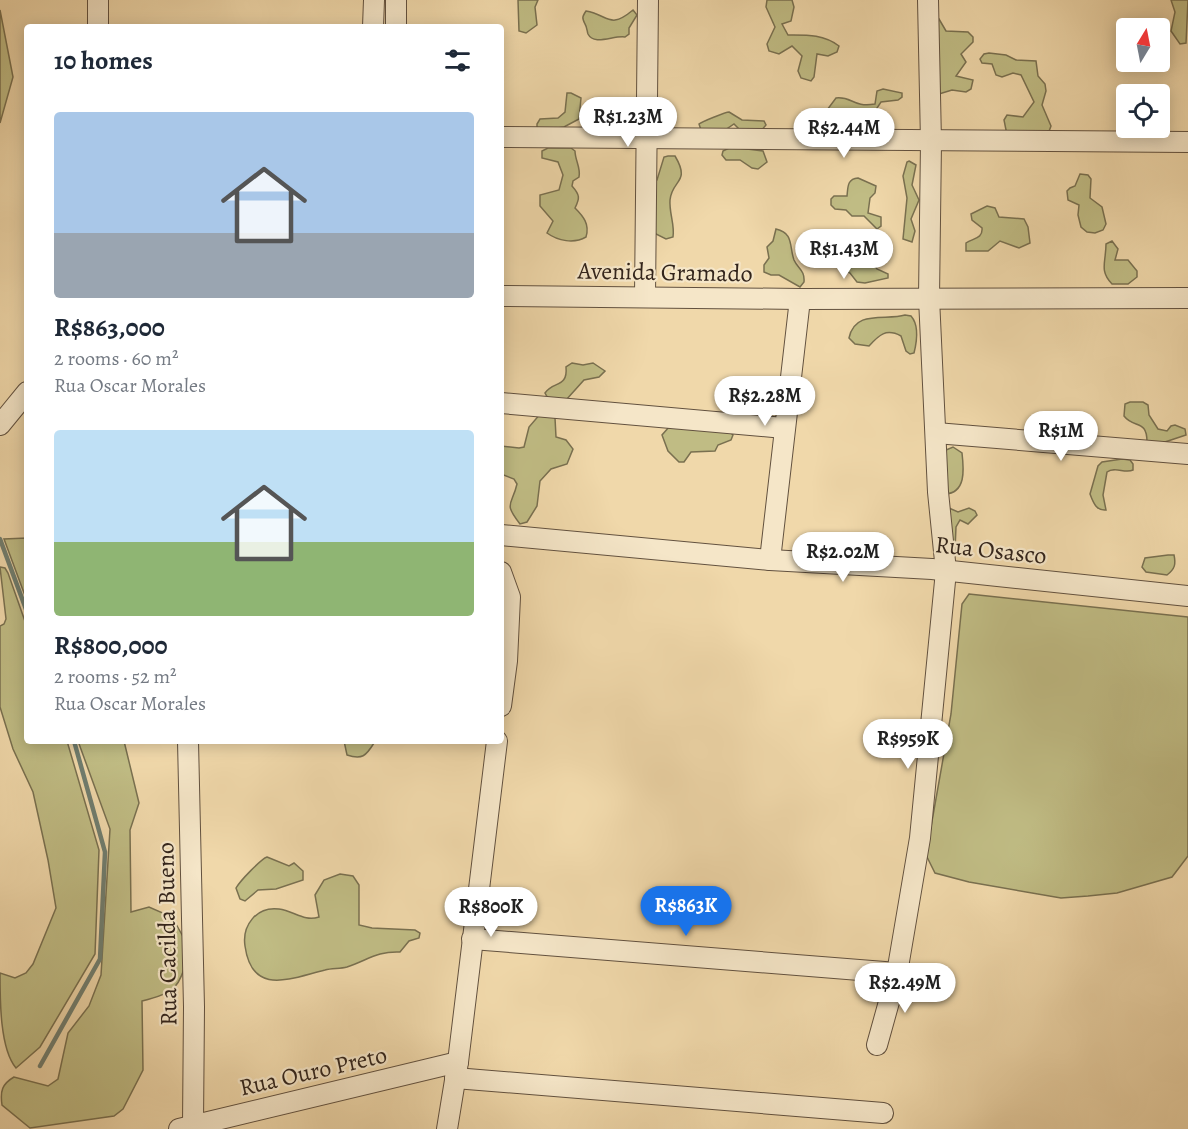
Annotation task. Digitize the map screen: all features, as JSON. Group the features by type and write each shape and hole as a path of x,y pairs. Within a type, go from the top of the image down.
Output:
{"street":[{"path":"98,0 98,24"},
{"path":"374,0 374,24"},
{"path":"396,0 396,24"},
{"path":"645,296 648,0"},
{"path":"878,1045 897,973 920,838 946,571 938,492 929,298 931,142 928,0"},
{"path":"504,138 1188,142"},
{"name":"Avenida Gramado","path":"504,296 800,299 1188,297"},
{"path":"770,560 800,299"},
{"path":"0,425 24,396"},
{"path":"504,403 784,428"},
{"path":"936,433 1188,454"},
{"name":"Rua Osasco","path":"504,535 770,560 946,571 1188,596"},
{"path":"504,580 510,597 504,684"},
{"name":"Rua Cacilda Bueno","path":"186,1127 194,1007 188,744"},
{"path":"447,1129 457,1070 497,744"},
{"path":"472,939 897,973"},
{"name":"Rua Ouro Preto","path":"186,1127 457,1070 883,1113"}],"shaded area":[{"path":"518,0 538,0 535,7 537,25 526,33 519,31"},
{"path":"767,0 792,0 794,7 791,21 782,24 788,35 821,37 839,46 837,52 828,56 817,54 814,77 811,81 801,78 798,71 802,56 792,46 779,54 769,51 767,44 775,27 766,7"},
{"path":"1171,0 1188,0 1186,43 1180,44 1171,31 1175,12"},
{"path":"0,10 13,77 0,123"},
{"path":"633,10 637,15 629,28 629,34 625,37 599,40 588,34 583,19 586,11 614,20"},
{"path":"939,19 946,31 968,32 973,37 973,42 961,54 966,62 956,76 973,80 971,89 966,92 952,90 939,94 936,20"},
{"path":"984,54 1006,55 1016,60 1036,61 1038,76 1045,84 1046,91 1042,105 1051,126 1048,134 1010,133 1006,130 1004,120 1007,115 1023,117 1034,102 1021,75 1013,73 1002,77 996,75 992,64 982,63 980,59"},
{"path":"883,89 902,93 902,97 898,100 881,102 875,111 873,132 855,129 826,119 827,110 836,98 868,105 875,104 877,91"},
{"path":"567,93 581,98 579,119 564,127 537,131 540,119 558,118 565,112"},
{"path":"729,112 742,120 764,121 766,125 759,133 744,134 734,124 725,130 701,130 699,124"},
{"path":"731,147 763,151 767,162 758,169 740,160 726,160 722,155 723,151"},
{"path":"548,148 571,148 575,151 579,177 573,181 572,186 578,197 575,208 583,217 587,228 586,237 581,239 566,241 547,233 553,221 540,206 540,195 559,190 563,175 558,162 542,158 542,151"},
{"path":"675,156 681,176 671,193 670,200 673,237 666,239 652,232 651,187 657,180 664,157"},
{"path":"909,161 916,165 912,185 919,200 911,219 915,231 912,242 903,239 907,198 903,176"},
{"path":"1080,174 1088,175 1091,179 1090,198 1102,207 1106,224 1103,230 1095,233 1087,232 1081,227 1078,215 1079,205 1068,200 1067,191 1075,186"},
{"path":"858,178 876,186 875,193 870,198 868,213 881,217 881,226 877,229 864,216 852,216 846,210 835,209 831,205 831,199 834,196 847,196 850,182"},
{"path":"987,206 995,208 999,217 1024,219 1028,227 1030,243 1019,248 1000,241 988,251 966,251 966,243 982,232 982,228 972,220 971,214"},
{"path":"776,229 786,234 790,241 794,260 803,275 804,282 800,287 779,275 764,272 764,265 769,258 767,247 773,241"},
{"path":"1112,241 1118,249 1115,260 1128,260 1137,271 1137,277 1128,284 1112,284 1104,270 1106,244"},
{"path":"862,242 875,246 871,261 877,269 888,274 888,278 865,283 857,282 850,273 843,270 841,262 854,250 856,244"},
{"path":"911,316 916,328 914,353 910,354 906,351 901,336 896,334 883,334 869,346 855,344 849,338 852,329 864,320"},
{"path":"572,363 583,365 593,363 605,371 599,377 584,380 566,400 549,400 545,393 565,378 566,367"},
{"path":"1143,402 1148,405 1149,415 1158,429 1167,431 1175,425 1185,429 1186,435 1161,445 1147,442 1145,430 1124,416 1125,404"},
{"path":"541,413 549,413 555,418 556,437 566,440 573,449 567,464 551,469 540,481 537,506 527,522 520,524 510,507 517,484 514,479 504,475 504,446 524,447 529,427"},
{"path":"669,427 729,431 733,435 731,440 718,445 715,451 691,452 684,462 679,462 668,451 662,435"},
{"path":"953,447 962,453 962,480 957,490 945,494 946,450"},
{"path":"1130,460 1133,470 1107,472 1103,495 1106,510 1100,509 1095,505 1090,494 1098,466 1102,462"},
{"path":"949,508 958,512 969,508 977,515 968,524 960,520 956,527 955,550 950,549"},
{"path":"24,538 24,593 4,539"},
{"path":"1174,555 1175,564 1167,575 1146,572 1142,567 1145,558"},
{"path":"0,567 5,568 8,573 24,618 24,744 68,744 99,850 95,954 40,1047 16,1068 4,1037 0,973 15,978 26,973 33,964 56,908 33,792 13,749 0,707 0,626 6,619"},
{"path":"969,594 1188,617 1188,856 1172,877 1117,893 1061,898 969,882 935,873 926,855 951,714 962,604"},
{"path":"79,744 125,744 139,803 130,830 131,912 149,907 172,917 190,949 176,985 164,994 142,1001 143,1070 123,1109 114,1116 30,1128 2,1105 3,1088 14,1077 48,1086 58,1079 68,1033 89,1006 101,975 110,829"},
{"path":"345,744 373,744 363,756 347,755"},
{"path":"267,857 289,866 294,863 303,871 303,880 276,889 258,890 245,901 240,899 236,888"},
{"path":"340,874 353,876 359,885 359,925 372,928 415,930 420,933 419,938 409,941 400,952 379,954 344,968 275,980 264,978 256,972 249,962 245,946 246,931 252,919 257,914 271,909 284,910 309,918 319,917 315,895 324,880"}],"waterway":[{"path":"0,539 24,604"},
{"path":"40,1066 100,959 105,852 75,744"}]}
